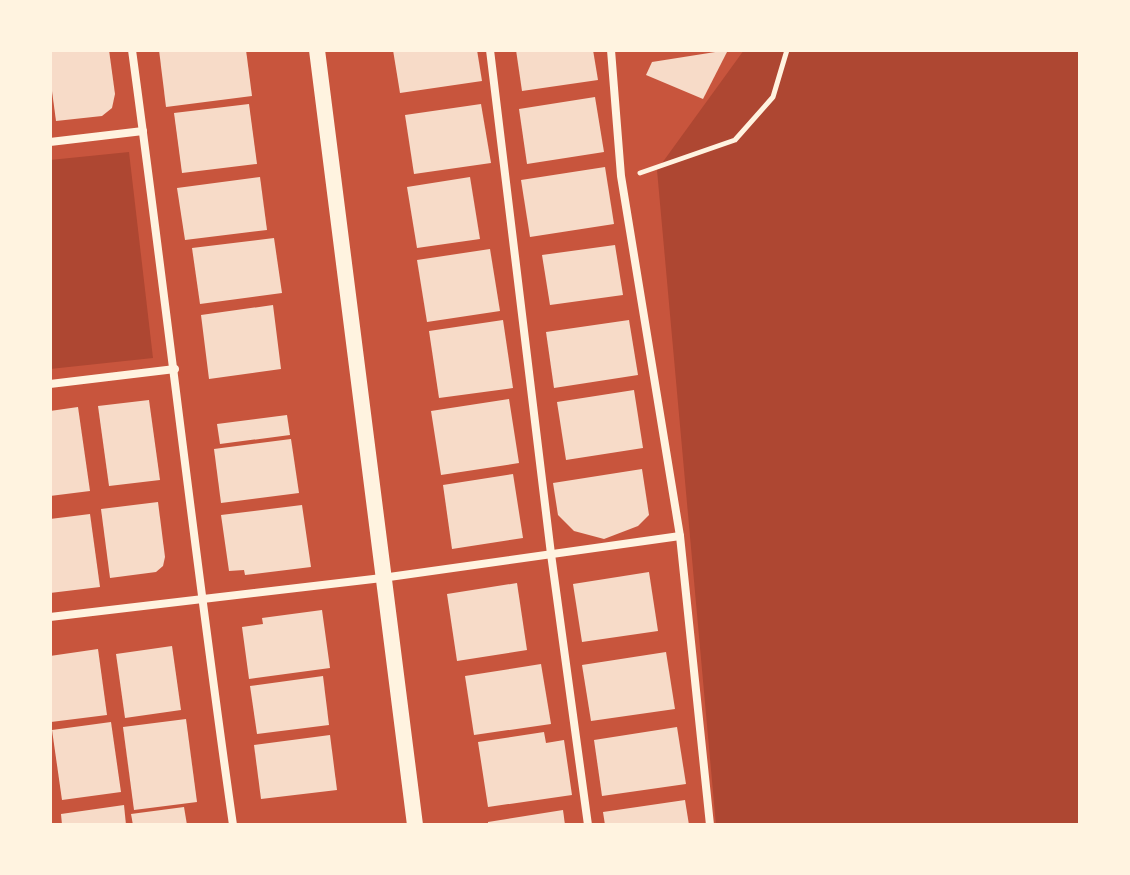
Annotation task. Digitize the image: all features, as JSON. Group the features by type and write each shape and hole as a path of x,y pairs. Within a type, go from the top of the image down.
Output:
{"main road":[{"path":"317,50 415,825"}],"street":[{"path":"132,50 175,369 201,601 233,825"},
{"path":"490,50 551,554 588,825"},
{"path":"611,50 621,176 680,536 710,825"},
{"path":"50,142 143,131"},
{"path":"50,384 175,369"},
{"path":"50,617 382,578 680,536"}],"path":[{"path":"621,176 649,172 735,140 773,97 787,50"}],"shaded area":[{"path":"744,50 1080,50 1080,825 716,825 657,170"},
{"path":"129,152 153,358 50,369 50,160"}],"building":[{"path":"50,50 109,50 115,94 112,108 102,116 56,121"},
{"path":"159,50 246,50 252,96 166,107"},
{"path":"393,50 477,50 482,81 400,93"},
{"path":"516,50 593,50 598,80 522,91"},
{"path":"728,50 703,99 646,75 652,62"},
{"path":"595,97 604,152 527,164 519,109"},
{"path":"249,104 257,164 182,173 174,113"},
{"path":"481,104 491,163 414,174 405,115"},
{"path":"605,167 614,224 530,237 521,180"},
{"path":"260,177 267,230 185,240 177,188"},
{"path":"470,177 480,239 417,248 407,187"},
{"path":"274,238 282,293 200,304 192,248"},
{"path":"615,245 623,295 550,305 542,255"},
{"path":"490,249 500,311 427,322 417,260"},
{"path":"273,305 281,369 209,379 201,315"},
{"path":"503,320 513,388 439,398 429,331"},
{"path":"629,320 638,375 554,388 546,332"},
{"path":"634,390 643,448 566,460 557,402"},
{"path":"509,399 519,463 441,475 431,411"},
{"path":"149,400 160,480 109,486 98,406"},
{"path":"78,407 90,491 50,496 50,411"},
{"path":"287,415 290,435 220,444 217,424"},
{"path":"291,439 299,493 221,503 214,449"},
{"path":"642,469 649,515 638,526 604,539 574,531 558,515 553,483"},
{"path":"513,474 523,538 452,549 443,485"},
{"path":"158,502 165,557 163,566 156,572 110,578 101,509"},
{"path":"302,505 311,567 245,575 244,570 229,571 221,515"},
{"path":"90,514 100,587 50,593 50,519"},
{"path":"649,572 658,631 582,642 573,584"},
{"path":"517,583 527,650 457,661 447,594"},
{"path":"322,610 330,668 249,679 242,627 263,624 262,618"},
{"path":"172,646 181,710 125,718 116,654"},
{"path":"98,649 107,715 51,722 50,656"},
{"path":"666,652 675,709 591,721 582,665"},
{"path":"541,664 551,724 474,735 465,676"},
{"path":"323,676 329,725 257,734 250,686"},
{"path":"186,719 197,802 134,810 123,727"},
{"path":"111,722 121,792 62,800 52,730"},
{"path":"677,727 686,784 602,796 594,740"},
{"path":"544,732 546,743 564,740 572,795 488,807 478,742"},
{"path":"330,735 337,790 261,799 254,745"},
{"path":"685,800 689,825 605,825 603,812"},
{"path":"124,805 126,825 62,825 61,814"},
{"path":"184,807 187,825 133,825 131,814"},
{"path":"563,810 565,825 488,825 488,822"}]}
